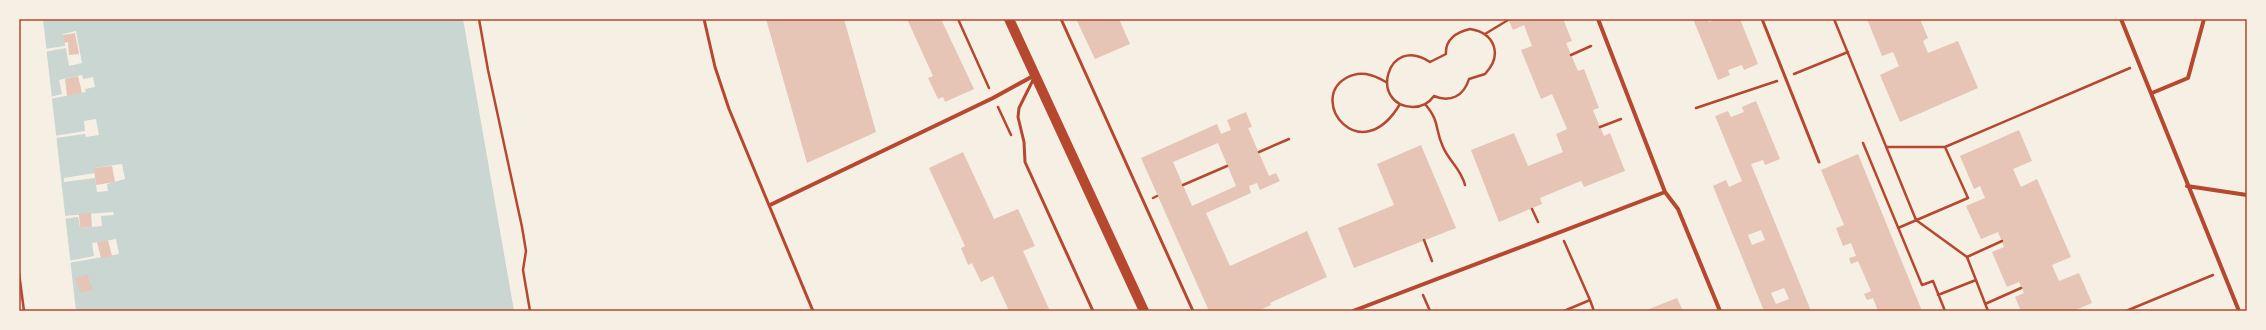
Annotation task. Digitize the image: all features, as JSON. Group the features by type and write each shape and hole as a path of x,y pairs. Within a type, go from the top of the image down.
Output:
{"main road":[{"path":"1010,21 1036,74 1144,311"}],"street":[{"path":"1598,19 1666,192 1678,209 1720,311"},
{"path":"2121,19 2152,93 2187,186 2239,311"},
{"path":"2152,93 2188,78 2204,19"},
{"path":"770,205 993,98 1036,74"},
{"path":"2187,186 2247,195"},
{"path":"1353,311 1666,192"}],"lane":[{"path":"704,19 715,67 724,95 813,311"},
{"path":"1061,19 1193,311"},
{"path":"1762,19 1819,162"},
{"path":"1036,74 1019,108 1018,117 1024,142 1025,162 1093,311"}],"path":[{"path":"479,19 488,70 524,239 526,251 523,270 530,311"},
{"path":"1834,19 1916,220 1967,258 1988,311"},
{"path":"1485,34 1508,20"},
{"path":"1386,82 1392,65 1398,59 1415,55 1430,62 1446,54 1448,42 1461,31 1470,29 1485,34 1490,40 1495,54 1490,69 1478,78 1469,79 1462,93 1455,98 1441,99 1434,96 1425,104 1408,107 1400,104 1393,98 1386,82 1371,74 1362,73 1352,75 1343,80 1333,97 1336,115 1349,129 1367,132 1384,123 1400,104"},
{"path":"1571,55 1591,46"},
{"path":"1696,108 1786,78 1848,52"},
{"path":"1887,147 1945,146 2140,64"},
{"path":"1425,104 1436,118 1443,148 1459,168 1466,185"},
{"path":"1600,127 1621,119"},
{"path":"1259,152 1289,139"},
{"path":"1863,143 1922,285 1933,281 1945,311"},
{"path":"1898,228 1968,198 1945,146"},
{"path":"1183,185 1227,166"},
{"path":"1153,198 1157,196"},
{"path":"1532,209 1538,222"},
{"path":"1560,232 1594,311"},
{"path":"1424,240 1432,261"},
{"path":"1967,258 2002,241"},
{"path":"2126,311 2223,271"},
{"path":"19,273 24,311"},
{"path":"1938,295 1976,280"},
{"path":"1418,286 1430,311"},
{"path":"1985,304 2021,288"},
{"path":"1564,311 1590,300"}],"shaded area":[{"path":"43,19 463,19 514,311 76,311"}],"pier":[{"path":"76,31 82,63 69,66 66,48 44,52 44,49 65,46 63,34"},
{"path":"82,75 83,79 93,77 95,87 85,89 86,92 50,99 50,97 62,94 59,80"},
{"path":"96,119 99,135 86,137 85,134 55,138 54,136 85,131 84,121"},
{"path":"122,164 125,179 107,184 108,191 97,192 95,178 64,182 64,178 95,173 94,168"},
{"path":"113,212 114,215 101,216 102,226 80,228 78,217 63,219 63,216"},
{"path":"116,239 119,254 69,263 68,261 94,256 92,243"}],"building":[{"path":"766,19 844,19 876,132 807,163"},
{"path":"907,19 941,19 974,89 945,102 943,97 938,99 928,78 933,76"},
{"path":"1076,19 1119,19 1130,44 1095,59"},
{"path":"1508,19 1563,19 1572,41 1566,43 1578,71 1584,69 1599,108 1593,110 1604,136 1610,133 1625,171 1584,187 1581,181 1540,198 1542,204 1499,222 1471,150 1514,133 1528,166 1563,152 1556,134 1567,129 1552,94 1541,99 1521,50 1532,46 1524,25 1513,30"},
{"path":"1693,19 1708,19 1709,22 1716,19 1740,19 1758,64 1744,70 1742,65 1728,70 1730,75 1718,80"},
{"path":"1867,19 1920,19 1928,38 1923,41 1928,53 1958,41 1978,88 1900,122 1880,75 1899,66 1893,52 1882,56"},
{"path":"75,33 79,54 69,55 68,42 64,43 63,35"},
{"path":"78,76 82,93 67,96 65,79"},
{"path":"1756,101 1780,159 1765,165 1763,160 1751,164 1811,311 1764,311 1713,186 1726,180 1729,187 1742,181 1715,116 1728,111 1731,117 1744,112 1742,107","holes":["1761,230 1765,240 1752,245 1748,235","1784,288 1789,299 1776,304 1771,293"]},
{"path":"1246,112 1252,127 1248,128 1269,176 1276,173 1280,181 1260,190 1257,183 1249,186 1251,193 1206,213 1230,266 1307,231 1327,277 1270,303 1271,305 1258,311 1209,311 1141,158 1217,124 1221,134 1231,130 1227,120","holes":["1218,143 1236,186 1192,206 1173,162"]},
{"path":"2019,130 2032,161 2013,169 2021,187 2037,179 2071,257 2052,265 2059,281 2079,273 2092,303 2073,311 2021,311 2015,297 2024,293 2019,282 2007,287 1992,252 2004,247 1998,232 1981,239 1966,206 1985,198 1980,186 1974,189 1960,156"},
{"path":"1421,145 1456,228 1354,268 1338,228 1394,205 1377,164"},
{"path":"963,152 994,219 1018,209 1035,246 1023,251 1050,311 1009,311 993,276 981,282 972,263 968,265 961,248 965,246 929,168"},
{"path":"1858,154 1922,311 1878,311 1873,298 1867,300 1864,294 1871,291 1858,261 1851,264 1849,258 1856,256 1851,243 1843,246 1836,228 1844,225 1821,170"},
{"path":"112,166 115,182 96,185 94,168"},
{"path":"91,213 92,227 80,228 79,214"},
{"path":"108,240 112,256 101,258 97,242"},
{"path":"87,274 93,290 81,293 75,279"},
{"path":"1677,298 1683,311 1644,311"}]}
